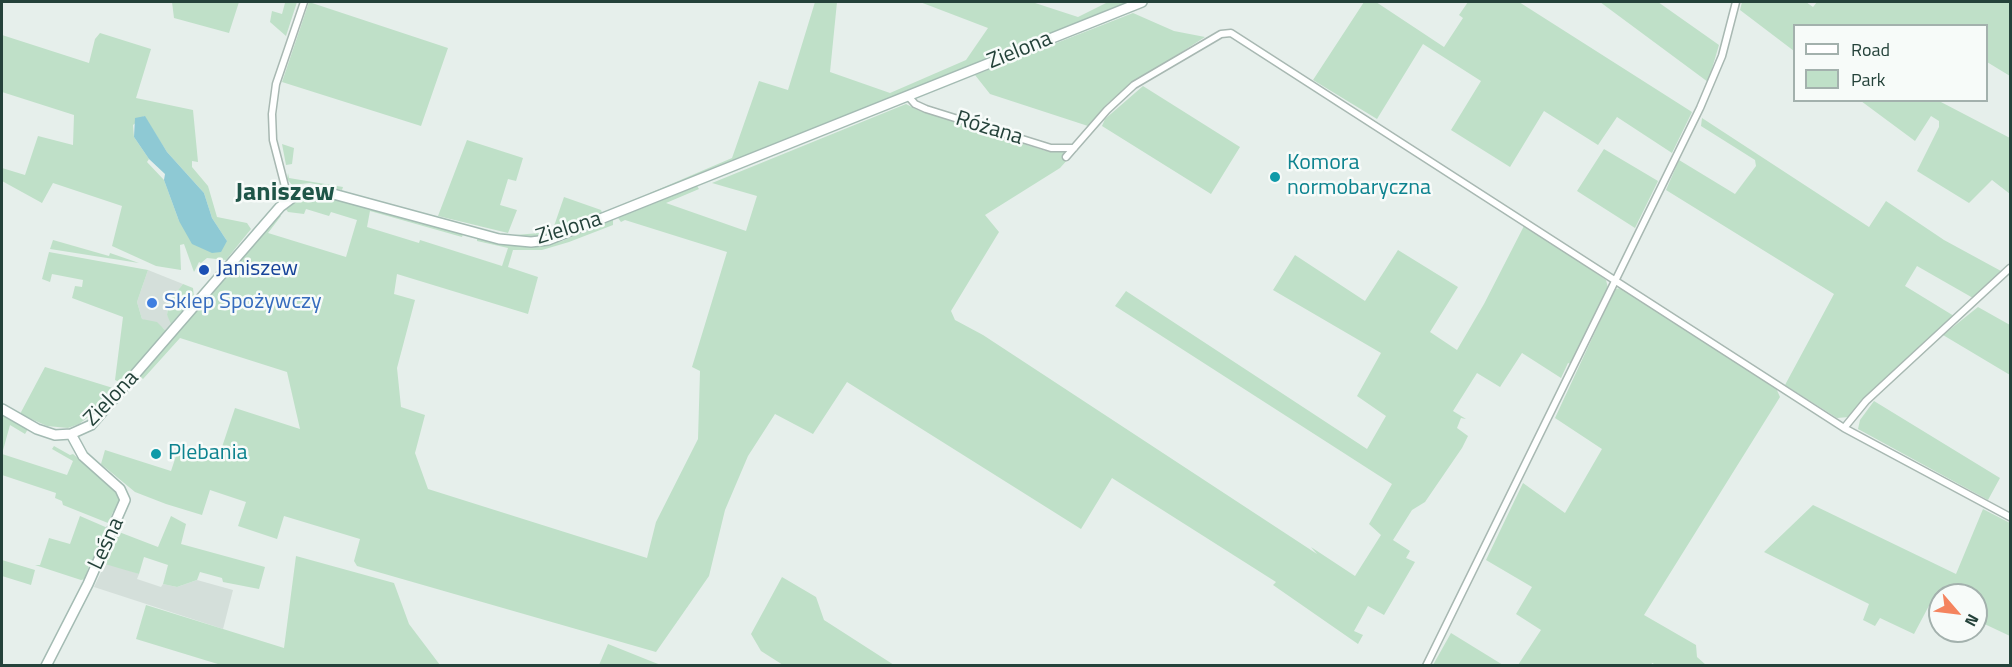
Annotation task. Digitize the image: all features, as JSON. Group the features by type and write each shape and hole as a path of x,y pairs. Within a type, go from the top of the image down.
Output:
{"street":[{"path":"288,198 276,151 272,114 278,78 304,2"},
{"name":"Zielona","path":"2,409 43,432 71,435 85,429 101,416 288,198 308,191 326,192 499,239 531,242 548,240 1142,2"},
{"path":"1426,666 1700,108 1722,56 1736,2"},
{"path":"1066,157 1107,110 1134,86 1221,34 1230,33 1616,279 1844,428 2010,517"},
{"name":"Różana","path":"908,96 915,104 926,109 1051,148 1074,148"},
{"path":"1844,428 1866,402 2010,268"},
{"name":"Leśna","path":"46,666 93,574 125,500 120,489 82,456 71,435"}],"shaded area":[{"path":"148,270 183,284 169,301 167,315 173,324 166,331 142,319 137,302"},
{"path":"106,562 139,574 137,579 161,587 163,584 177,587 197,580 233,590 223,629 94,587"}],"green space":[{"path":"172,2 239,2 229,33 174,18"},
{"path":"281,2 297,2 286,36 270,22 272,11 282,14 285,3"},
{"path":"309,2 448,48 421,126 282,82"},
{"path":"815,2 837,2 830,72 890,93 966,60 988,28 920,2 1032,2 1078,17 1108,2 1132,2 651,197 650,193 732,158 759,81 788,90"},
{"path":"1364,2 1376,2 1444,47 1463,18 1459,15 1468,2 1519,2 1692,112 1672,153 1617,117 1598,145 1544,111 1510,167 1451,130 1481,81 1423,44 1377,119 1313,80"},
{"path":"1600,2 1658,2 1719,45 1708,82"},
{"path":"1742,2 1806,2 1813,7 1817,2 2010,2 2010,76 1988,63 1988,24 1793,24 1793,50 1740,10"},
{"path":"1133,13 1174,31 1205,37 1135,82 1108,103 1088,126 990,94 975,75"},
{"path":"100,33 151,49 136,98 193,110 198,162 192,161 192,167 208,186 217,217 247,223 251,229 226,260 207,258 199,262 194,272 184,244 180,245 181,270 156,266 112,246 122,206 53,183 42,203 2,181 2,168 25,175 38,136 73,145 74,115 2,92 2,35 89,63 95,39","holes":["144,116 167,152 204,193 212,218 227,241 179,221 164,180 147,162 149,159 134,137 133,125"]},
{"path":"1143,86 1240,147 1211,194 1102,126 1105,119"},
{"path":"1862,102 1941,102 2010,138 2010,194 1992,180 1969,203 1917,171 1939,127 1939,121 1931,116 1915,141"},
{"path":"906,104 920,111 1046,151 1063,152 1078,148 1060,168 985,215 999,232 951,311 955,320 983,335 1317,554 1311,547 1355,576 1381,535 1369,524 1392,484 1115,306 1126,291 1367,449 1386,416 1357,396 1381,353 1273,290 1295,255 1365,301 1398,250 1458,287 1430,332 1457,350 1484,304 1525,224 1606,280 1608,288 1571,364 1568,363 1561,378 1522,353 1500,387 1477,373 1453,411 1466,419 1461,418 1457,428 1468,436 1462,448 1425,502 1412,510 1393,540 1410,551 1406,558 1415,562 1384,615 1368,606 1354,631 1363,635 1358,644 1273,585 1276,582 1112,478 1081,529 847,382 813,434 775,414 748,456 725,510 709,576 656,652 357,566 354,561 360,539 284,516 277,539 238,526 246,502 210,490 202,515 166,504 135,492 101,464 105,450 171,471 179,447 218,459 235,408 300,429 287,372 180,338 143,379 140,376 278,214 281,216 268,233 346,257 357,220 331,212 329,216 306,209 304,214 288,212 285,208 302,195 322,195 463,234 462,237 370,211 367,227 419,243 420,240 502,266 508,248 477,241 477,238 517,246 541,245 562,241 613,220 613,225 569,242 542,250 513,250 508,267 538,277 528,314 397,274 394,294 415,300 397,368 401,407 425,415 415,453 428,489 647,558 656,522 698,439 700,371 692,367 727,252 625,220 621,222 618,218 697,186 699,189 666,203 746,231 757,196 712,183"},
{"path":"1702,118 1869,227 1886,201 1944,240 2001,271 1973,298 1917,266 1905,286 1954,316 1849,417 1837,418 1785,385 1834,294 1666,190 1679,160 1735,194 1756,166 1755,160 1701,126"},
{"path":"467,140 523,158 516,181 508,179 500,205 517,210 508,233 438,216"},
{"path":"282,144 294,148 292,164 286,165"},
{"path":"1604,149 1658,181 1635,228 1577,191"},
{"path":"288,173 289,178 343,187 342,190 310,183 292,185 287,179"},
{"path":"564,197 601,210 603,215 561,232 516,239 515,235 552,232"},
{"path":"53,240 109,256 110,253 139,263 50,249"},
{"path":"49,252 148,270 137,302 142,319 157,322 166,331 121,383 115,380 123,317 72,298 75,286 82,287 83,280 52,274 50,282 42,279"},
{"path":"183,284 193,288 194,297 171,324 167,315 169,301"},
{"path":"1621,288 1776,388 1780,397 1644,615 1696,645 1697,657 1706,665 1656,665 1652,663 1651,666 1518,665 1541,630 1516,614 1532,587 1486,560 1523,483 1565,513 1602,449 1555,418 1615,289"},
{"path":"1978,307 2010,325 2010,375 1943,335"},
{"path":"45,367 115,390 79,424 68,428 47,426 20,414"},
{"path":"1874,401 2000,478 1988,500 1858,429 1860,420"},
{"path":"2,414 28,429 25,434 10,425 2,454"},
{"path":"54,446 70,455 73,454 116,490 121,500 118,514 113,512 109,521 113,523 63,505 62,501 55,498 56,493 2,475 2,454 67,475 73,461 52,449"},
{"path":"1813,505 1956,574 1983,509 2010,523 2010,636 1988,626 1988,583 1928,583 1928,608 1914,634 1880,618 1875,626 1863,620 1869,604 1764,552"},
{"path":"80,516 110,529 93,565 89,565 85,579 81,580 35,565 40,565 49,538 70,544"},
{"path":"171,516 186,524 181,544 265,567 259,589 223,582 222,578 200,572 197,580 177,587 163,584 168,565 144,557 139,574 105,564 119,532 158,547"},
{"path":"296,556 394,583 409,624 440,665 221,665 136,639 146,605 284,648"},
{"path":"2,560 35,570 31,585 2,576"},
{"path":"782,577 816,597 824,620 894,665 783,665 761,651 751,634"},
{"path":"1451,633 1503,665 1433,665"},
{"path":"608,644 653,662 661,665 599,665"}],"water":[{"path":"145,116 167,152 204,193 212,218 227,241 221,252 212,253 192,244 179,221 164,180 165,174 149,159 134,137 135,118"}],"place":[{"name":"Komora normobaryczna","path":"1275,177"},
{"name":"Janiszew","path":"204,270"},
{"name":"Sklep Spożywczy","path":"152,303"},
{"name":"Plebania","path":"156,454"}],"district":[{"name":"Janiszew","path":"285,194"}]}
